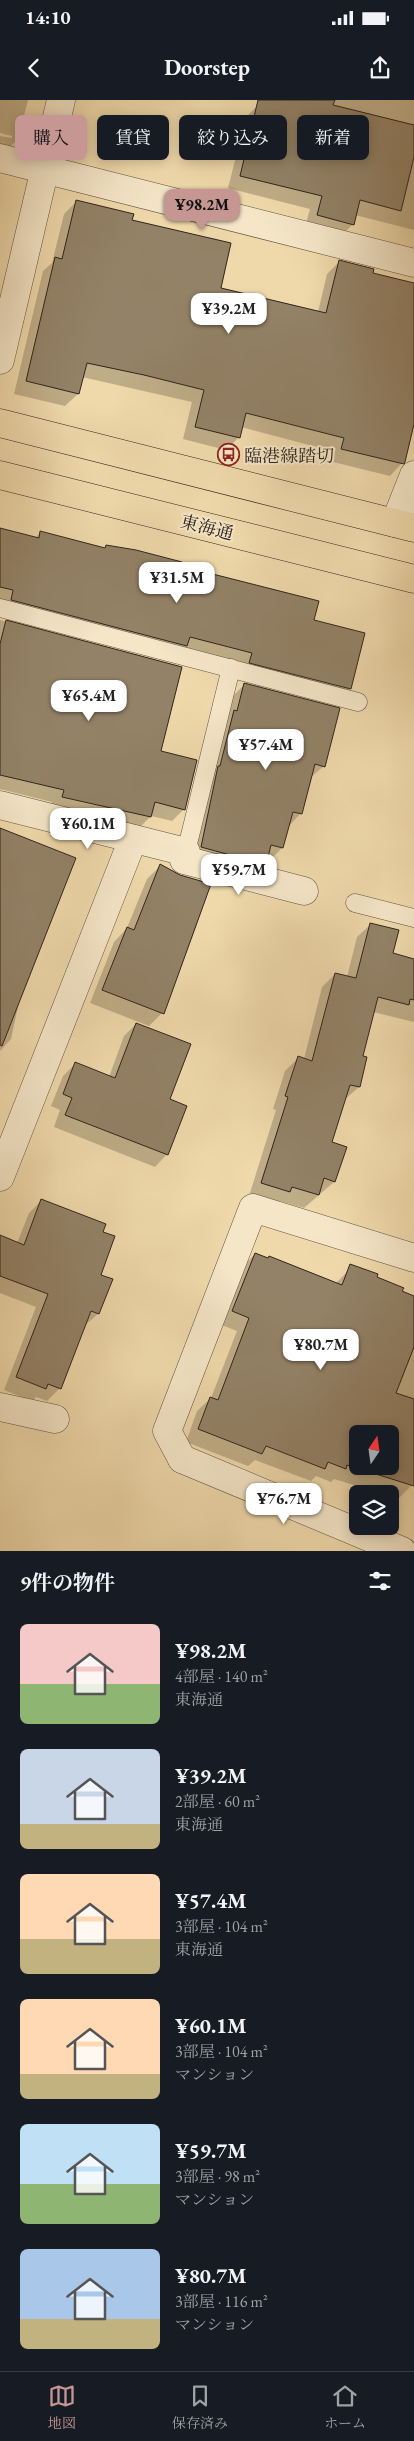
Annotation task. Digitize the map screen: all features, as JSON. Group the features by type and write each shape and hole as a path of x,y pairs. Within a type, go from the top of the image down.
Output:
{"main road":[{"path":"0,423 405,525"},
{"name":"東海通","path":"0,475 414,578"}],"street":[{"path":"0,360 61,100"},
{"path":"0,158 414,264"},
{"path":"405,525 414,475"},
{"path":"0,805 133,839 304,891"},
{"path":"0,1177 133,839"},
{"path":"402,1551 182,1459 167,1431 252,1208 414,1258"},
{"path":"0,1407 55,1419"}],"lane":[{"path":"0,608 358,702"},
{"path":"185,856 230,668"},
{"path":"355,903 414,918"}],"building":[{"path":"258,100 335,100 333,105 414,125 414,157 401,211 360,200 354,225 317,215 322,196 240,176 244,160 287,160 287,115 254,115"},
{"path":"76,200 134,214 132,220 231,243 221,288 326,313 339,260 374,269 373,273 414,283 414,424 404,464 341,449 344,438 246,413 240,438 195,427 204,390 144,375 87,363 79,394 26,381 55,257 62,259"},
{"path":"0,528 39,538 40,531 105,548 106,545 136,550 182,562 181,566 319,601 314,620 365,633 351,689 249,663 252,653 190,637 187,646 11,600 13,590 0,587"},
{"path":"6,620 182,667 161,751 197,760 185,810 155,802 151,817 62,797 64,790 0,775 0,644"},
{"path":"244,683 340,708 325,767 315,764 302,814 293,812 283,848 271,845 266,865 201,847 218,766 220,766 234,710 237,711"},
{"path":"0,828 76,858 2,1046 0,1045"},
{"path":"160,864 180,875 211,884 164,1014 102,990 127,927 134,930"},
{"path":"370,923 399,930 393,953 414,959 414,1000 410,999 409,1005 378,997 363,1056 367,1057 360,1087 350,1085 332,1142 347,1147 335,1182 324,1178 319,1195 292,1187 290,1192 261,1183 288,1097 285,1096 298,1056 312,1061 335,973 356,978"},
{"path":"136,1023 191,1044 170,1099 187,1106 168,1155 65,1115 72,1098 63,1094 75,1062 115,1078"},
{"path":"41,1199 106,1224 103,1232 115,1236 101,1275 113,1279 99,1314 91,1311 61,1389 48,1384 46,1389 16,1377 48,1294 0,1276 0,1235 24,1245"},
{"path":"255,1253 268,1258 269,1256 342,1285 350,1264 378,1274 377,1277 404,1288 402,1291 414,1296 414,1347 396,1393 414,1399 414,1486 379,1475 399,1475 399,1425 349,1425 349,1466 347,1465 346,1469 328,1462 325,1469 266,1446 262,1454 198,1429 210,1397 218,1400 249,1318 232,1311"}],"place":[{"name":"臨港線踏切","path":"228,455"}]}
